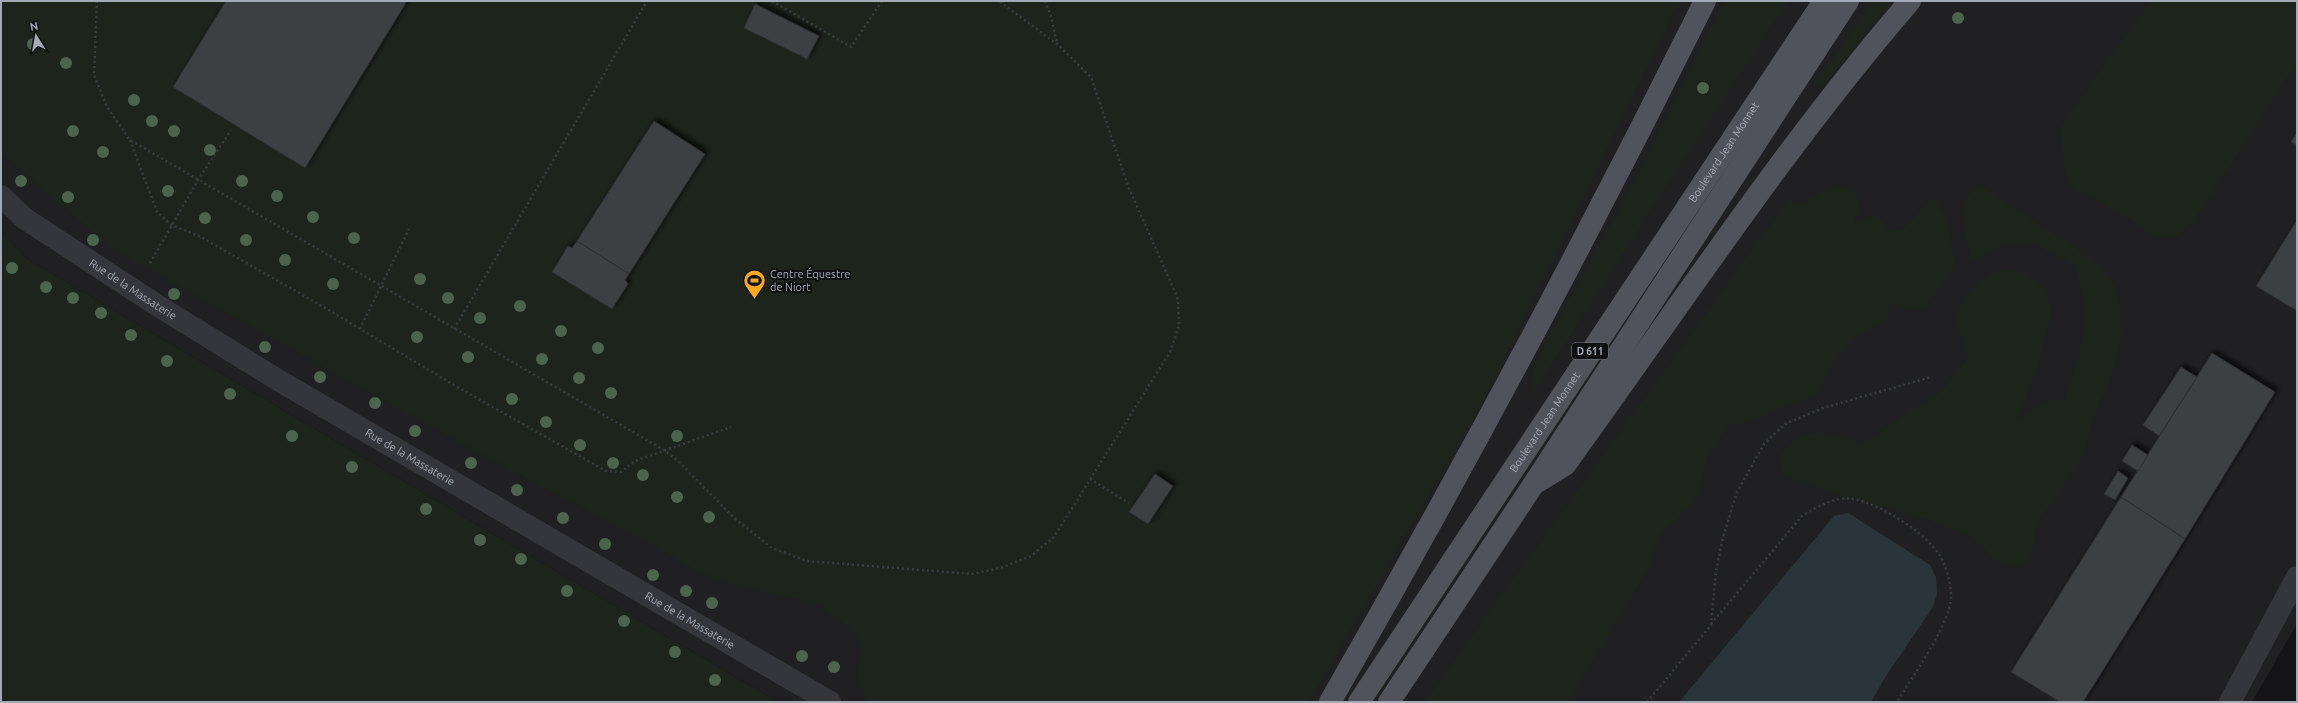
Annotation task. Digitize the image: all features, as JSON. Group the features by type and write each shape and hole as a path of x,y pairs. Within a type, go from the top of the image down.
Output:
{"main road":[{"path":"1330,702 1407,568 1512,375 1705,1"},
{"name":"Boulevard Jean Monnet","path":"1359,702 1824,1"},
{"name":"Boulevard Jean Monnet","path":"1389,702 1533,485 1848,1"},
{"path":"1533,485 1565,465 1756,198 1832,97 1910,1"}],"street":[{"name":"Rue de la Massaterie","path":"1,196 24,218 131,288 278,380 830,702"},
{"path":"2230,702 2297,577"}],"path":[{"path":"97,1 94,75 107,107 130,140 157,212 171,225 199,236 459,388 606,471 621,472 635,462 664,450 731,427"},
{"path":"454,329 647,1"},
{"path":"772,1 851,47 882,1"},
{"path":"130,140 664,450 677,460 734,518 772,548 807,561 972,574 1000,568 1031,556 1054,537 1170,352 1179,326 1178,299 1128,186 1091,77 1057,44 999,1"},
{"path":"1045,1 1051,16 1057,44"},
{"path":"131,288 153,258 198,180 231,130"},
{"path":"360,329 409,229"},
{"path":"1711,625 1716,572 1723,537 1737,492 1764,444 1785,424 1823,408 1931,378"},
{"path":"1090,479 1129,503"},
{"path":"1647,702 1807,513 1817,506 1835,500 1853,499 1882,510 1927,540 1941,557 1949,577 1951,598 1936,636 1897,702"}],"shaded area":[{"path":"1,1 2297,1 2297,624 2252,702 778,702 29,260 1,232"},
{"name":"Centre Équestre de Niort","path":"1,1 1680,1 1484,400 1309,702 867,702 857,680 860,637 819,604 718,581 435,429 112,249 1,153"},
{"path":"1724,1 1789,1 1644,221 1529,400 1535,362 1618,211"},
{"path":"1874,1 1891,1 1821,89 1813,82 1828,66"},
{"path":"2151,1 2297,1 2297,63 2193,223 2175,238 2156,236 2067,182 2062,152 2061,125"},
{"path":"1980,184 2012,207 2068,242 2100,267 2115,285 2120,309 2122,337 2111,379 2098,407 2082,459 2035,528 2033,550 2022,568 1996,561 1969,535 1926,519 1820,489 1782,474 1779,454 1801,438 1817,432 1835,435 1861,443 1879,433 1908,411 1938,394 1968,358 1955,319 1965,296 1990,275 2008,269 2027,275 2047,291 2051,316 2037,371 2017,420 2048,401 2065,398 2079,351 2084,323 2081,287 2076,266 2033,244 2003,245 1972,261 1963,229 1963,200"},
{"path":"1835,185 1857,192 1859,209 1854,223 1873,215 1883,219 1886,230 1902,230 1933,197 1948,219 1955,267 1926,307 1910,311 1890,301 1888,319 1862,334 1845,347 1832,365 1820,392 1757,419 1729,426 1707,456 1700,492 1689,508 1660,535 1648,570 1568,702 1424,702 1788,200 1800,204"},
{"path":"1,232 29,260 778,702 1,702"},
{"path":"1848,513 1930,565 1936,577 1937,594 1933,607 1886,676 1871,702 1679,702 1834,516"}],"building":[{"path":"226,1 407,1 305,168 173,87"},
{"path":"755,4 819,36 807,59 744,28"},
{"path":"654,121 705,154 629,274 577,241"},
{"path":"2297,132 2297,145 2291,142"},
{"path":"2297,220 2297,311 2256,286"},
{"path":"577,241 629,274 625,280 628,284 612,309 552,272 568,246 572,248"},
{"path":"2212,353 2275,392 2185,539 2121,497"},
{"path":"2181,367 2197,377 2159,436 2143,425"},
{"path":"2132,445 2148,455 2138,471 2122,461"},
{"path":"2118,471 2128,478 2115,500 2104,494"},
{"path":"1155,474 1173,486 1148,524 1129,512"},
{"path":"2121,497 2185,539 2083,702 2060,702 2011,672"}],"place":[{"name":"Centre Équestre de Niort","path":"755,300"}]}
